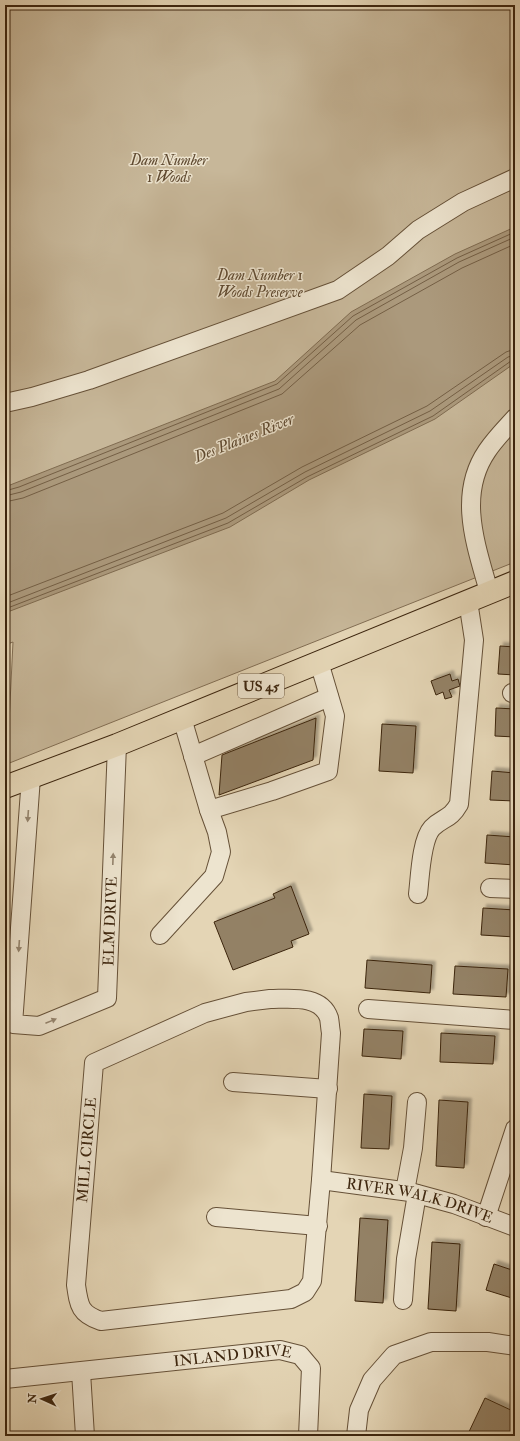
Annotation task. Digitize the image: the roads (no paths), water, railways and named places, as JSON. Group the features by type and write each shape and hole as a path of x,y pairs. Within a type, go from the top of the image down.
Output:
{"main road":[{"name":"US 45","path":"14,782 117,745 515,582"}],"street":[{"path":"5,403 32,397 89,380 338,290 388,256 418,230 463,202 515,178"},
{"path":"489,592 470,516 472,485 486,452 515,418"},
{"path":"418,894 425,841 431,829 453,814 459,804 474,640 468,601"},
{"path":"209,810 272,791 328,771 335,716 319,662"},
{"path":"193,756 329,697"},
{"path":"160,935 214,876 221,852 217,832 182,718"},
{"name":"ELM DRIVE","path":"14,782 13,1024 39,1026 107,998 117,745"},
{"path":"490,888 515,889"},
{"name":"MILL CIRCLE","path":"298,999 314,1001 324,1009 328,1017 331,1044 321,1180 312,1281 305,1292 291,1299 102,1321 89,1317 79,1305 76,1285 94,1063 205,1013 246,1002 298,999"},
{"path":"368,1009 515,1020"},
{"path":"233,1082 328,1089"},
{"path":"403,1300 417,1102"},
{"path":"486,1218 515,1130"},
{"name":"RIVER WALK DRIVE","path":"321,1180 411,1193 454,1204 486,1218 515,1227"},
{"path":"216,1217 318,1226"},
{"path":"356,1436 359,1410 372,1380 394,1355 431,1342 488,1342 515,1346"},
{"name":"INLAND DRIVE","path":"5,1379 280,1350 300,1355 311,1368 308,1436"},
{"path":"81,1372 85,1436"}],"water":[{"name":"Des Plaines River","path":"515,227 515,363 435,419 309,480 230,527 5,613 5,487 275,381 351,312 455,254"}],"park label":[{"name":"Dam Number 1 Woods","path":"169,168"},
{"name":"Dam Number 1 Woods Preserve","path":"260,284"}]}
